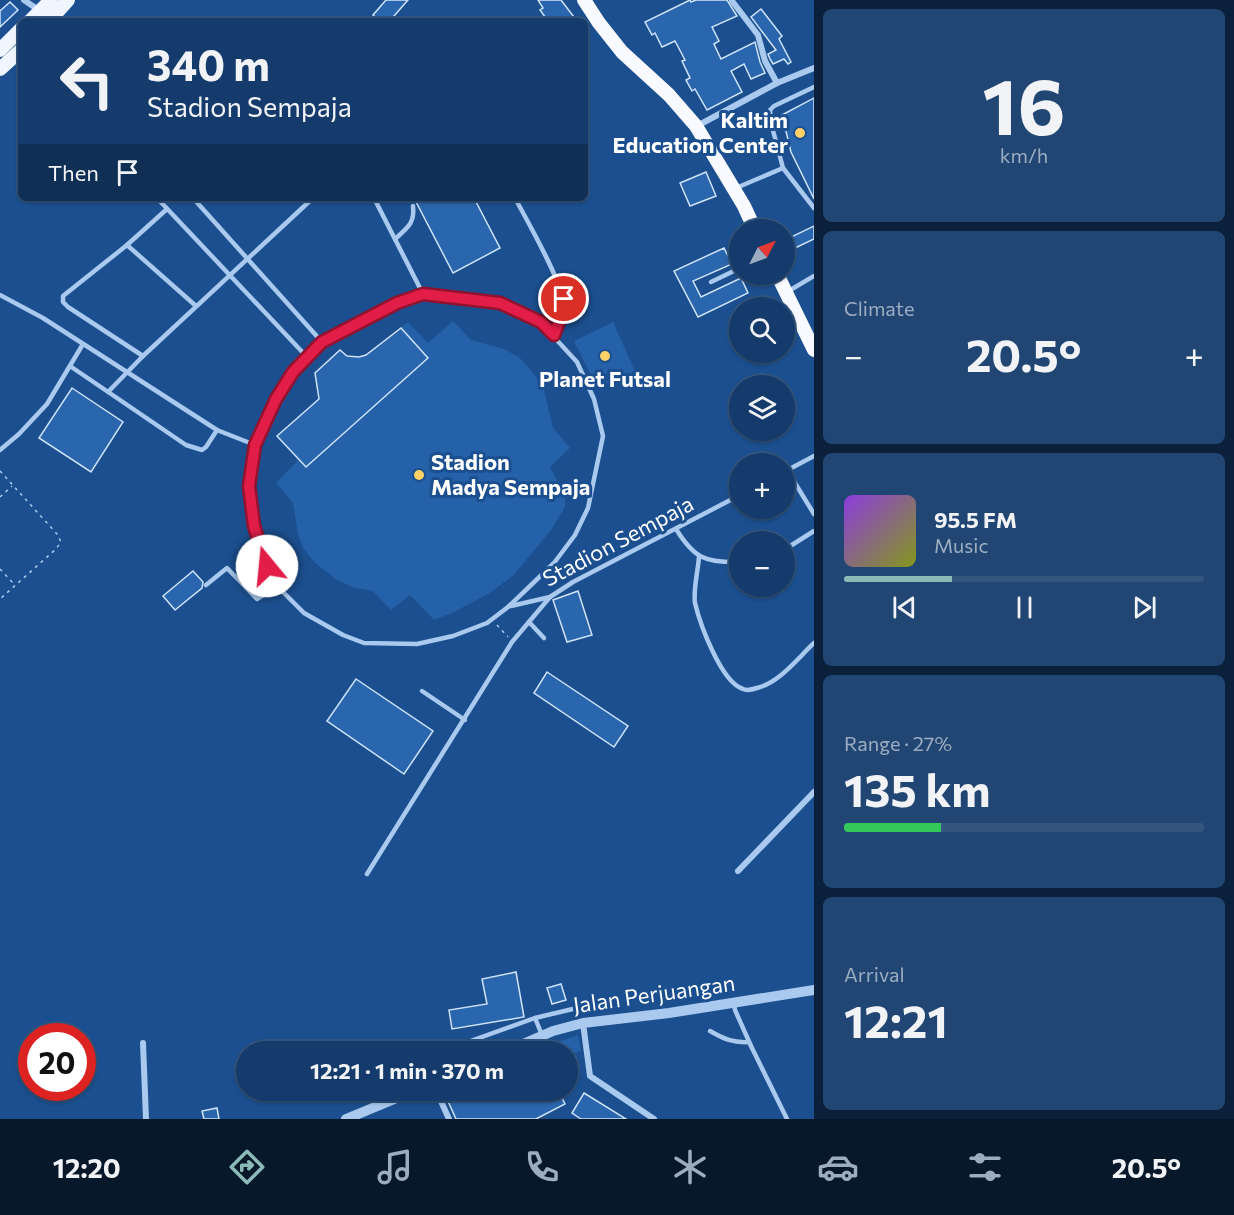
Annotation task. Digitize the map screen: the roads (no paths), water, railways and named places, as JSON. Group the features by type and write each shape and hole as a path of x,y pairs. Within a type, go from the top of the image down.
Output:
{"highway":[{"path":"584,0 622,52 669,95 696,126 750,219"},
{"path":"782,285 814,350"}],"main road":[{"path":"37,18 51,0"},
{"path":"43,18 68,0"},
{"path":"0,50 18,36"},
{"path":"0,69 18,44"}],"street":[{"path":"24,0 27,18"},
{"path":"732,1 758,35 765,61 777,83"},
{"path":"696,126 777,83 814,68"},
{"path":"738,871 814,792"},
{"name":"Jalan Perjuangan","path":"529,1041 583,1023 814,990"},
{"path":"583,1023 590,1076 654,1119"},
{"path":"143,1043 146,1119"},
{"path":"346,1119 363,1116 394,1101"},
{"path":"441,1101 449,1119"}],"lane":[{"path":"814,87 774,106 770,111 783,168 814,208"},
{"path":"734,189 783,168"},
{"path":"160,201 307,357"},
{"path":"196,201 322,342"},
{"path":"108,392 143,356 310,201"},
{"path":"376,201 423,294"},
{"path":"517,201 564,299 564,308 554,335"},
{"path":"395,239 412,222 413,206"},
{"path":"143,356 63,302 65,293 127,245 167,209"},
{"path":"127,245 196,306"},
{"path":"711,282 729,273"},
{"path":"785,293 814,276"},
{"name":"Stadion Sempaja","path":"423,294 500,303 541,322 577,362 594,399 603,436 588,508 575,535 554,563 508,607 492,619 453,636 417,644 364,643 343,635 304,613 278,586 267,566 254,526 249,486 255,445 276,399 293,372 322,342 397,303 423,294"},
{"path":"0,295 43,318 217,430 255,445"},
{"path":"0,450 19,434 47,404 83,344"},
{"path":"70,366 186,445 202,450 217,430"},
{"path":"795,466 814,456"},
{"path":"795,485 814,514"},
{"name":"Stadion Sempaja","path":"508,607 550,597 573,582 729,501"},
{"path":"676,529 687,546 699,557 720,563 729,563"},
{"path":"795,543 814,531"},
{"path":"699,557 695,601 714,657 732,681 743,690 766,685 781,675 814,643"},
{"path":"206,585 227,568 259,599 278,586"},
{"path":"367,874 512,642 550,597"},
{"path":"529,622 544,638"},
{"path":"422,691 465,720"},
{"path":"471,1041 535,1018 598,1003"},
{"path":"734,1003 749,1042 787,1119"},
{"path":"535,1018 542,1035"},
{"path":"710,1031 724,1040 749,1042"}],"place":[{"name":"Kaltim Education Center","path":"800,133"},
{"name":"Planet Futsal","path":"605,356"},
{"name":"Stadion Madya Sempaja","path":"419,475"}]}
